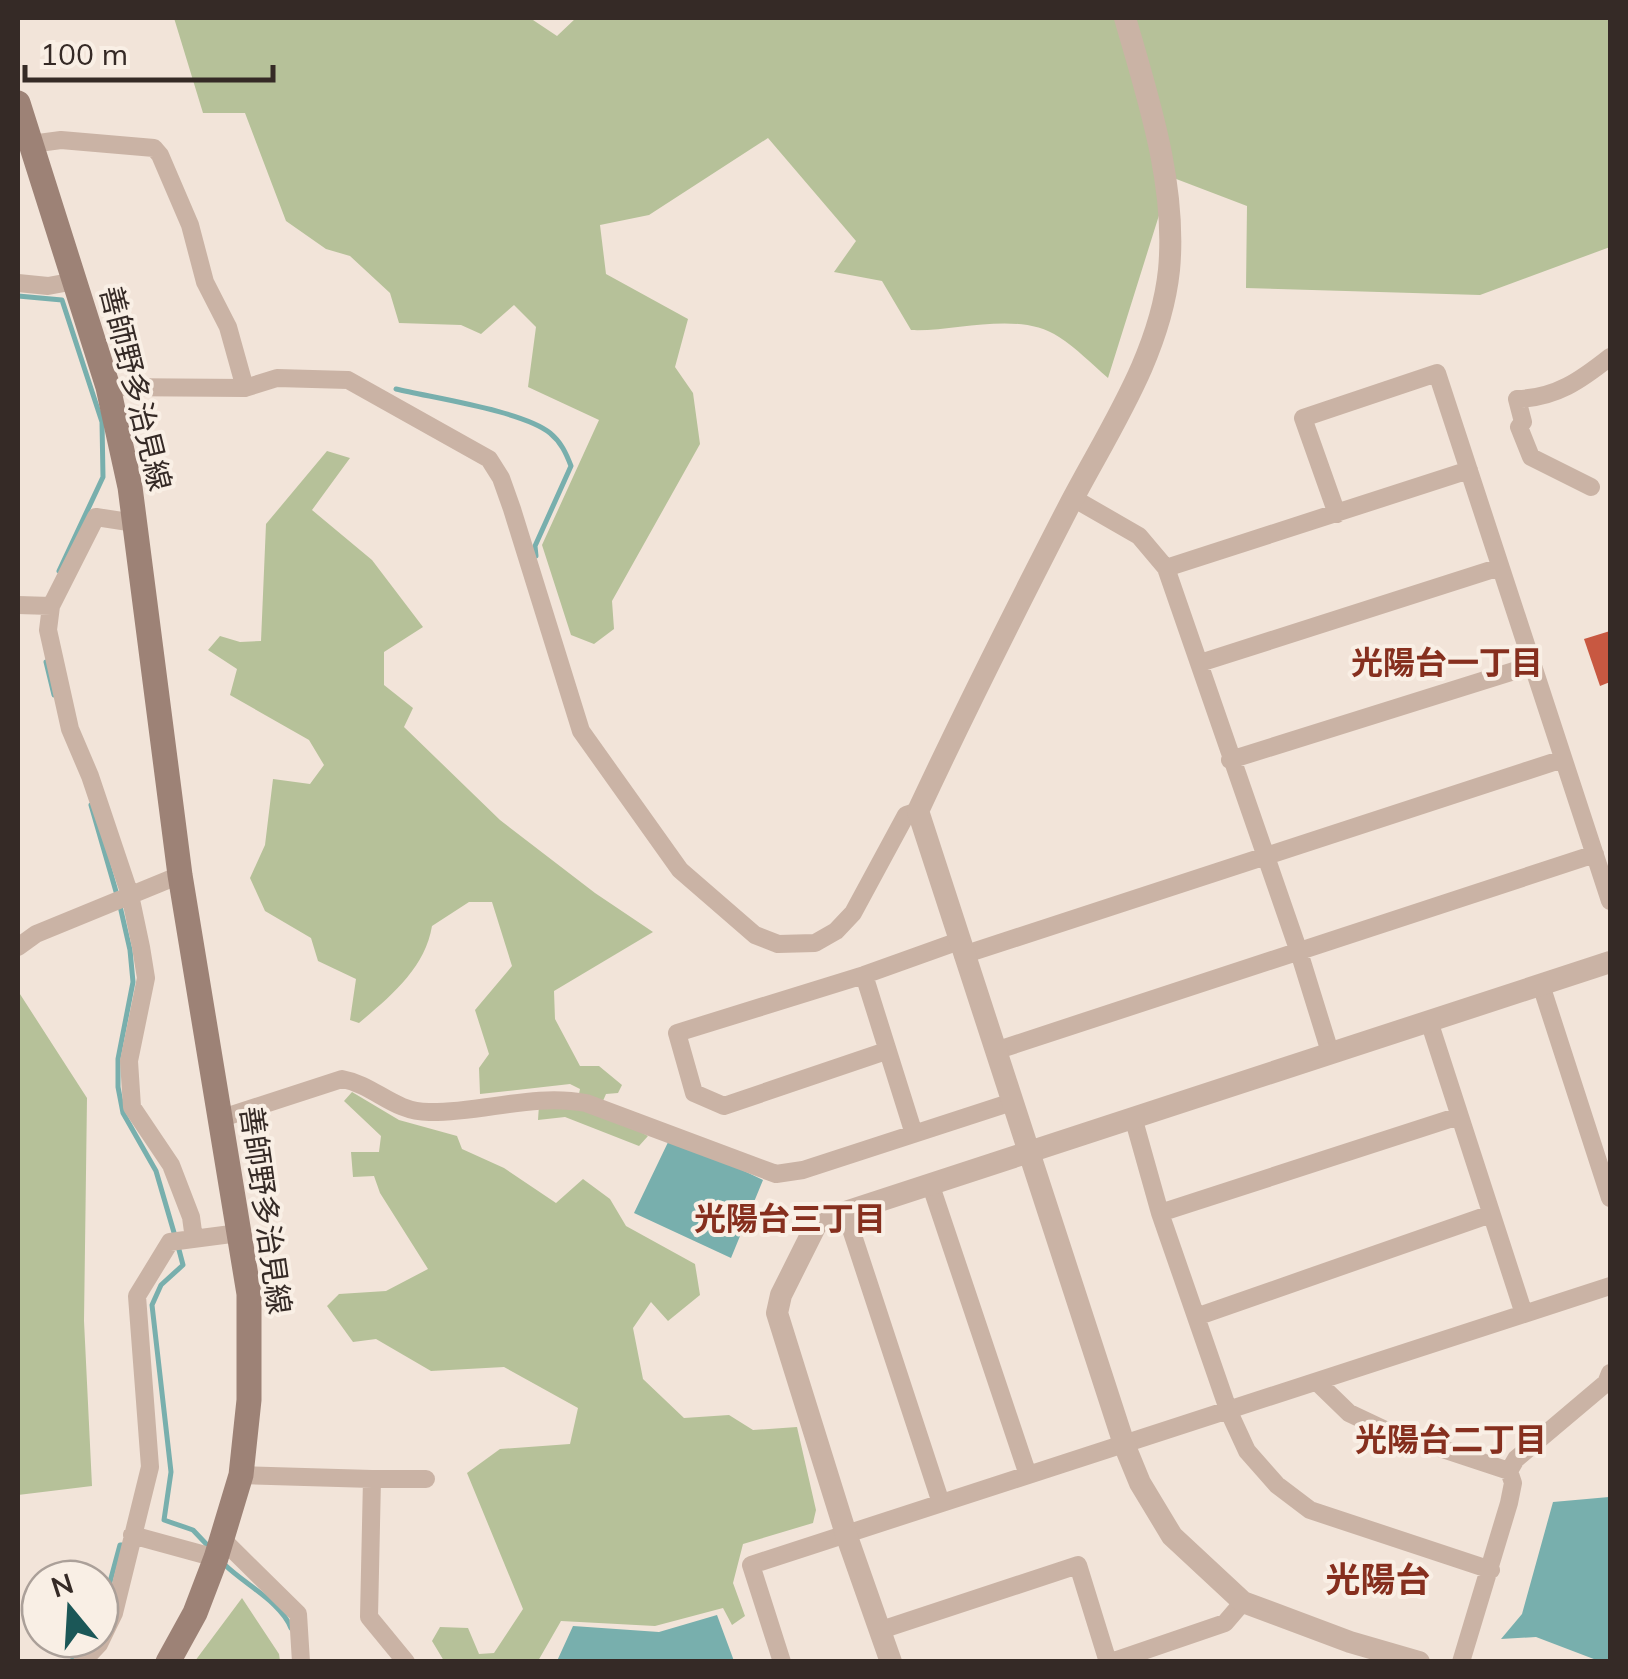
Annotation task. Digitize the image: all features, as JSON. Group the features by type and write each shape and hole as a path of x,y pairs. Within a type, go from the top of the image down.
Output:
{"main road":[{"name":"善師野多治見線","path":"18,103 108,388 135,523 180,875 248,1294 250,1400 241,1474 195,1613 168,1662"}],"street":[{"path":"1125,18 1153,119 1171,216 1169,272 1156,326 1132,390 972,695 918,811 1140,1483 1172,1536 1244,1602 1350,1642 1420,1662"},
{"path":"31,144 61,140 154,148 190,226 205,282 228,327 245,388"},
{"path":"18,282 48,286 75,281"},
{"path":"1591,487 1531,457 1520,427 1523,422 1517,399 1538,398 1574,386 1610,358"},
{"path":"1337,514 1303,418 1436,373 1610,900"},
{"path":"108,388 245,388 277,378 348,380 489,459 501,478 528,556 581,732 680,870 755,935 778,944 815,943 836,931 853,913 906,816 918,811"},
{"path":"1166,568 1468,470"},
{"path":"1073,498 1139,536 1166,568 1330,1052"},
{"path":"82,1662 108,1627 150,1466 137,1296 184,1240 191,1217 171,1165 132,1107 129,1061 146,978 130,895 70,729 48,630 51,606 96,518 135,523"},
{"path":"1200,663 1500,568"},
{"path":"23,605 51,606"},
{"path":"1230,760 1534,665"},
{"path":"886,1051 724,1106 694,1093 677,1034 864,974 1264,858 1564,759"},
{"path":"995,1051 1595,854"},
{"path":"18,947 36,934 180,875"},
{"path":"891,1662 776,1313 818,1221 1610,962"},
{"path":"864,974 914,1134"},
{"path":"1541,985 1610,1198"},
{"path":"1429,1021 1524,1314"},
{"path":"222,1118 342,1079 355,1082 398,1108 428,1112 558,1098 586,1102 776,1174 803,1170 1012,1102"},
{"path":"1160,1212 1459,1116"},
{"path":"1133,1117 1160,1212 1229,1412 1246,1450 1278,1485 1310,1510 1491,1570"},
{"path":"930,1183 1028,1475"},
{"path":"845,1212 940,1503"},
{"path":"1196,1317 1491,1214"},
{"path":"184,1240 238,1233"},
{"path":"782,1662 751,1565 1610,1286"},
{"path":"1461,1662 1509,1503 1513,1483 1510,1470 1516,1459 1606,1383 1610,1373"},
{"path":"1316,1382 1349,1413 1385,1430 1510,1470"},
{"path":"241,1474 426,1479"},
{"path":"372,1478 369,1617 406,1662"},
{"path":"132,1535 164,1545 213,1551 298,1614 301,1662"},
{"path":"880,1630 1078,1565 1110,1662 1225,1623 1244,1602"}],"green space":[{"path":"174,18 530,18 557,36 576,18 1610,18 1610,247 1480,295 1246,288 1247,206 1171,177 1108,378 1065,341 1043,329 1006,323 911,330 882,281 834,272 856,241 768,138 649,215 600,225 606,274 688,319 675,367 693,393 700,444 612,601 614,629 594,644 571,635 542,545 599,420 528,387 536,327 514,305 481,334 461,325 399,323 390,293 350,256 326,249 286,221 245,113 203,113"},
{"path":"327,451 350,458 312,510 372,560 423,627 384,652 384,685 413,708 404,727 500,820 653,932 554,991 555,1019 580,1066 599,1066 622,1085 618,1093 606,1094 599,1110 648,1136 639,1146 565,1117 538,1120 539,1105 577,1104 580,1089 570,1084 480,1094 479,1068 489,1054 475,1010 512,966 492,902 469,902 432,926 414,968 359,1023 350,1020 356,979 318,961 311,938 265,911 250,878 265,845 273,779 310,784 324,765 309,740 230,695 237,669 208,650 220,636 240,642 261,641 266,524"},
{"path":"18,991 87,1098 84,1321 92,1486 18,1495"},
{"path":"352,1092 399,1120 457,1136 462,1149 504,1168 556,1203 583,1179 610,1199 626,1226 695,1264 700,1295 668,1321 651,1302 633,1328 643,1379 684,1418 729,1415 753,1430 797,1427 816,1510 813,1523 743,1544 733,1583 745,1616 732,1625 723,1608 655,1626 561,1621 538,1661 444,1661 432,1641 440,1627 468,1628 479,1654 494,1653 523,1609 467,1473 500,1449 570,1444 578,1408 504,1367 431,1371 376,1339 353,1342 327,1306 339,1294 386,1291 428,1269 380,1193 374,1176 353,1177 351,1152 379,1152 381,1136 344,1101"},
{"path":"242,1598 280,1661 195,1661"}],"water":[{"path":"671,1136 763,1180 731,1258 634,1213"},
{"path":"1609,1497 1610,1661 1599,1661 1536,1637 1501,1639 1522,1614 1553,1502"},
{"path":"717,1615 734,1661 557,1661 573,1626 659,1632"}],"building":[{"path":"1610,631 1610,682 1600,686 1584,639"}],"waterway":[{"path":"18,296 62,300 102,422 103,477 59,571"},
{"path":"396,389 520,418 557,440 571,466 535,546 536,556 531,557"},
{"path":"46,662 54,695"},
{"path":"91,805 117,895"},
{"path":"120,906 133,982 118,1059 118,1087 123,1113 156,1171 175,1236"},
{"path":"178,1246 183,1265 161,1285 152,1305 171,1472 164,1520 193,1530 210,1548"},
{"path":"116,1559 120,1545 125,1545"},
{"path":"224,1564 271,1602 291,1628"}],"district":[{"name":"光陽台一丁目","path":"1447,662"},
{"name":"光陽台三丁目","path":"790,1218"},
{"name":"光陽台二丁目","path":"1451,1439"},
{"name":"光陽台","path":"1378,1579"}]}
